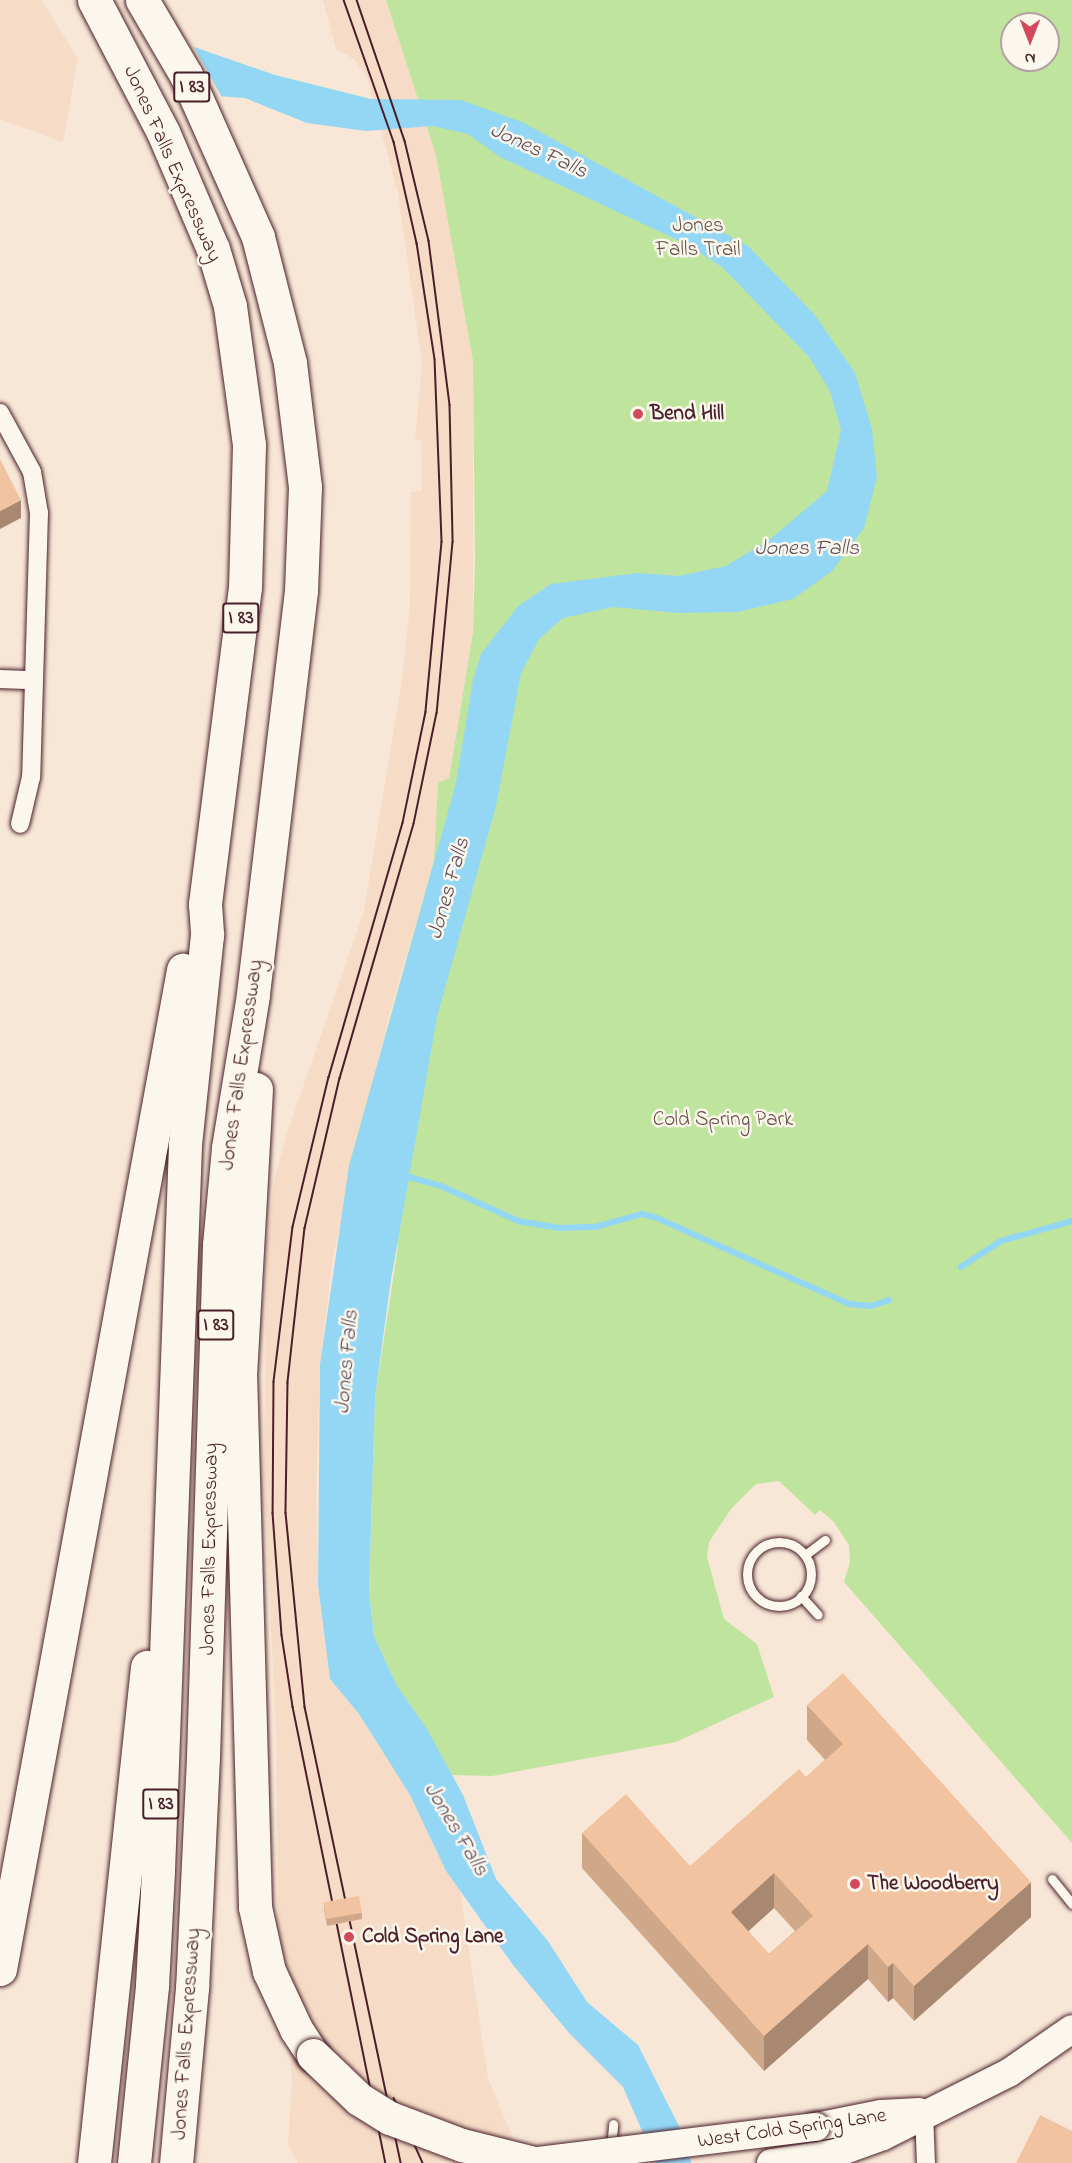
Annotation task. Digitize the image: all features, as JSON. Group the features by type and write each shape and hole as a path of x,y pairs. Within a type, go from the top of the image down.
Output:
{"highway":[{"name":"Jones Falls Expressway","path":"94,0 163,132 213,249 230,306 249,445 245,587 205,904 207,935 180,1231 158,1883 134,2163"},
{"name":"Jones Falls Expressway","path":"142,0 186,75 258,237 288,354 305,487 302,591 253,995 228,1148 219,1245 203,1769 191,1999 176,2163"},
{"path":"0,1969 187,949 194,922 205,904"},
{"path":"253,995 258,1048 240,1372 255,1907 269,1971 296,2029 313,2055 359,2099 390,2118 454,2143 523,2162"},
{"path":"94,2163 172,1444"}],"main road":[{"name":"West Cold Spring Lane","path":"771,2163 837,2157 883,2136 924,2112 1010,2072 1071,2032"},
{"name":"West Cold Spring Lane","path":"523,2162 816,2127 881,2114 924,2112"}],"street":[{"path":"0,413 32,472 37,494 31,777 20,824"},
{"path":"0,679 33,680"},
{"path":"924,2112 926,2163"}],"lane":[{"path":"805,1555 825,1540"},
{"path":"773,1543 791,1544 805,1555 811,1572 801,1596 786,1605 768,1603 753,1592 748,1567 757,1551 773,1543"},
{"path":"801,1596 818,1616"},
{"path":"1052,1879 1072,1904"},
{"path":"611,2163 613,2124"}],"shaded area":[{"path":"0,0 42,0 78,59 63,142 0,119"},
{"path":"323,0 386,0 436,155 473,361 473,633 449,778 438,783 434,860 388,1020 333,1257 320,1364 316,1486 318,1585 330,1679 359,1714 410,1795 446,1871 460,1890 488,2078 518,2150 430,2163 298,2163 288,2145 292,2082 278,1921 276,1731 264,1478 267,1246 274,1182 287,1133 364,911 402,680 410,605 411,492 422,491 421,440 415,440 422,364 398,194 367,77 354,59 336,49"}],"green space":[{"name":"Cold Spring Park","path":"386,0 1072,0 1072,1843 844,1582 850,1562 849,1545 834,1522 820,1510 815,1515 779,1481 756,1484 731,1509 709,1542 707,1557 724,1619 757,1644 774,1697 676,1742 492,1776 452,1775 397,1686 374,1636 369,1591 375,1398 398,1246 349,1166 434,860 438,783 449,778 473,633 475,561 473,361 436,155"}],"water":[{"name":"Jones Falls","path":"174,35 194,47 275,75 371,99 461,100 522,122 748,246 814,314 855,373 872,429 877,477 864,528 832,571 793,599 737,612 679,613 613,607 563,618 539,639 521,673 496,806 437,1017 390,1286 375,1398 369,1591 374,1636 397,1686 427,1729 463,1795 496,1879 548,1941 587,2002 638,2045 685,2138 691,2163 656,2163 623,2087 569,2033 513,1965 446,1871 410,1795 359,1714 330,1679 318,1585 320,1364 349,1166 456,783 473,680 481,654 518,606 551,584 638,573 679,576 726,566 769,540 827,491 841,430 830,391 809,357 722,267 684,243 500,157 468,134 432,126 366,131 307,123 245,98 217,96"}],"pier":[{"path":"105,0 148,0 175,33 191,42 223,99 181,88 156,74 135,51"}],"building":[{"path":"0,459 21,500 0,511"},
{"name":"The Woodberry","path":"843,1673 1031,1882 914,1986 893,1963 888,1967 868,1944 764,2036 582,1833 626,1794 690,1866 799,1769 806,1777 843,1744 807,1705","holes":["774,1873 813,1916 769,1954 731,1912"]},
{"path":"359,1896 362,1913 326,1919 324,1902"},
{"path":"1040,2115 1072,2131 1072,2163 1016,2163"}],"waterway":[{"path":"402,1175 441,1186 518,1221 559,1228 595,1227 642,1214 657,1218 849,1304 871,1306 889,1300"},
{"path":"961,1267 1001,1241 1072,1221"}],"tram line":[{"path":"344,0 394,142 417,243 435,359 442,542 426,712 403,823 329,1077 293,1227 274,1382 273,1513 282,1635 293,1707 386,2163"},
{"path":"357,0 405,141 429,241 450,405 453,542 437,713 414,824 340,1078 305,1228 288,1383 286,1513 305,1707 401,2163"},
{"path":"394,2098 423,2163"}],"place":[{"name":"Bend Hill","path":"638,414"},
{"name":"The Woodberry","path":"855,1884"},
{"name":"Cold Spring Lane","path":"349,1937"}],"park label":[{"name":"Jones Falls Trail","path":"698,238"}]}
